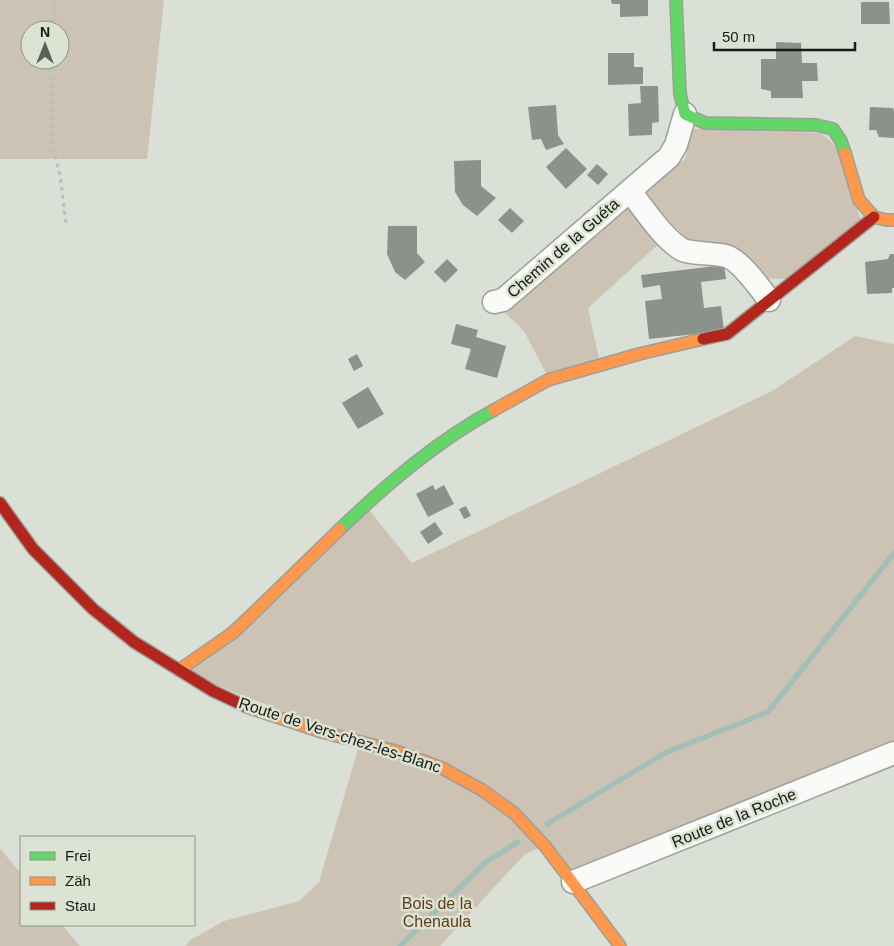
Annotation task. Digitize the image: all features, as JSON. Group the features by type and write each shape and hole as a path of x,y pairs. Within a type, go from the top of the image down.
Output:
{"street":[{"path":"676,0 680,94 686,114 705,123 816,125 834,129 841,141 859,200 874,217 894,220"},
{"name":"Chemin de la Guéta","path":"494,302 503,300 669,157 676,145 686,114"},
{"name":"Chemin de la Guéta","path":"630,191 667,238 682,250 728,256 753,280 769,300"},
{"path":"179,670 234,632 365,505 409,466 468,424 548,380 639,354 728,334 874,217"},
{"name":"Route de Vers-chez-les-Blanc","path":"0,503 33,549 93,609 134,642 213,691 250,708 322,732 399,752 442,768 482,790 514,814 545,846 620,946"},
{"name":"Route de la Roche","path":"573,882 894,753"}],"path":[{"path":"53,20 55,0"},
{"path":"50,70 53,148 60,175 66,224"}],"green space":[{"path":"0,0 164,0 147,159 0,159"},
{"path":"692,129 821,133 836,146 861,221 786,279 762,278 689,242 665,227 644,190 685,159"},
{"path":"631,201 662,241 588,308 599,358 547,375 524,331 499,307"},
{"name":"Bois de la Chenaula","path":"855,336 894,344 894,743 573,882 545,846 525,854 440,946 186,946 189,941 224,921 299,901 319,882 360,742 179,670 365,505 412,563 772,391"},
{"path":"0,848 20,873 20,926 63,926 80,946 0,946"}],"building":[{"path":"611,0 648,0 648,16 620,17 620,4 612,4"},
{"path":"861,2 889,2 890,24 861,24"},
{"path":"776,42 801,43 802,63 817,63 818,81 802,81 803,98 771,98 771,91 761,89 761,59 776,59"},
{"path":"608,53 634,53 634,67 643,67 643,84 608,85"},
{"path":"640,86 658,86 659,122 652,123 652,135 629,136 628,104 641,103"},
{"path":"556,105 558,135 564,144 546,150 541,139 532,140 528,107"},
{"path":"870,107 893,108 894,138 879,137 876,130 869,130"},
{"path":"566,148 587,169 566,189 546,167"},
{"path":"481,160 481,186 496,198 477,216 463,205 455,192 454,161"},
{"path":"597,164 608,174 598,185 587,175"},
{"path":"510,208 524,221 512,233 498,220"},
{"path":"388,226 417,226 417,253 425,262 405,280 395,272 387,254"},
{"path":"890,254 894,254 894,288 892,288 892,293 867,294 865,262 888,259"},
{"path":"447,259 458,270 445,283 434,272"},
{"path":"724,265 726,279 701,282 704,308 721,306 724,331 649,339 645,301 662,299 660,285 643,288 641,275"},
{"path":"456,324 478,330 476,337 506,346 497,378 465,369 471,349 451,344"},
{"path":"357,354 363,366 354,371 348,359"},
{"path":"368,387 384,414 358,429 342,403"},
{"path":"433,485 435,490 444,485 454,504 428,517 416,494"},
{"path":"466,506 471,516 464,519 459,509"},
{"path":"435,522 443,534 428,544 420,532"}],"waterway":[{"path":"547,824 665,753 768,712 894,553"},
{"path":"400,946 486,862 518,842"}],"traffic: fast":[{"path":"676,0 680,94 685,114 705,123 816,125 833,129 841,141 845,153"},
{"path":"340,529 413,464 452,435 494,410"}],"traffic: slow":[{"path":"845,153 859,200 874,217 894,220"},
{"path":"494,410 548,380 639,354 703,339"},
{"path":"179,670 234,632 340,529"},
{"path":"247,707 322,732 399,752 442,768 482,790 514,813 545,846 620,946"}],"traffic: jam":[{"path":"703,339 727,334 874,217"},
{"path":"0,503 33,549 93,609 134,642 213,691 247,707"}]}
